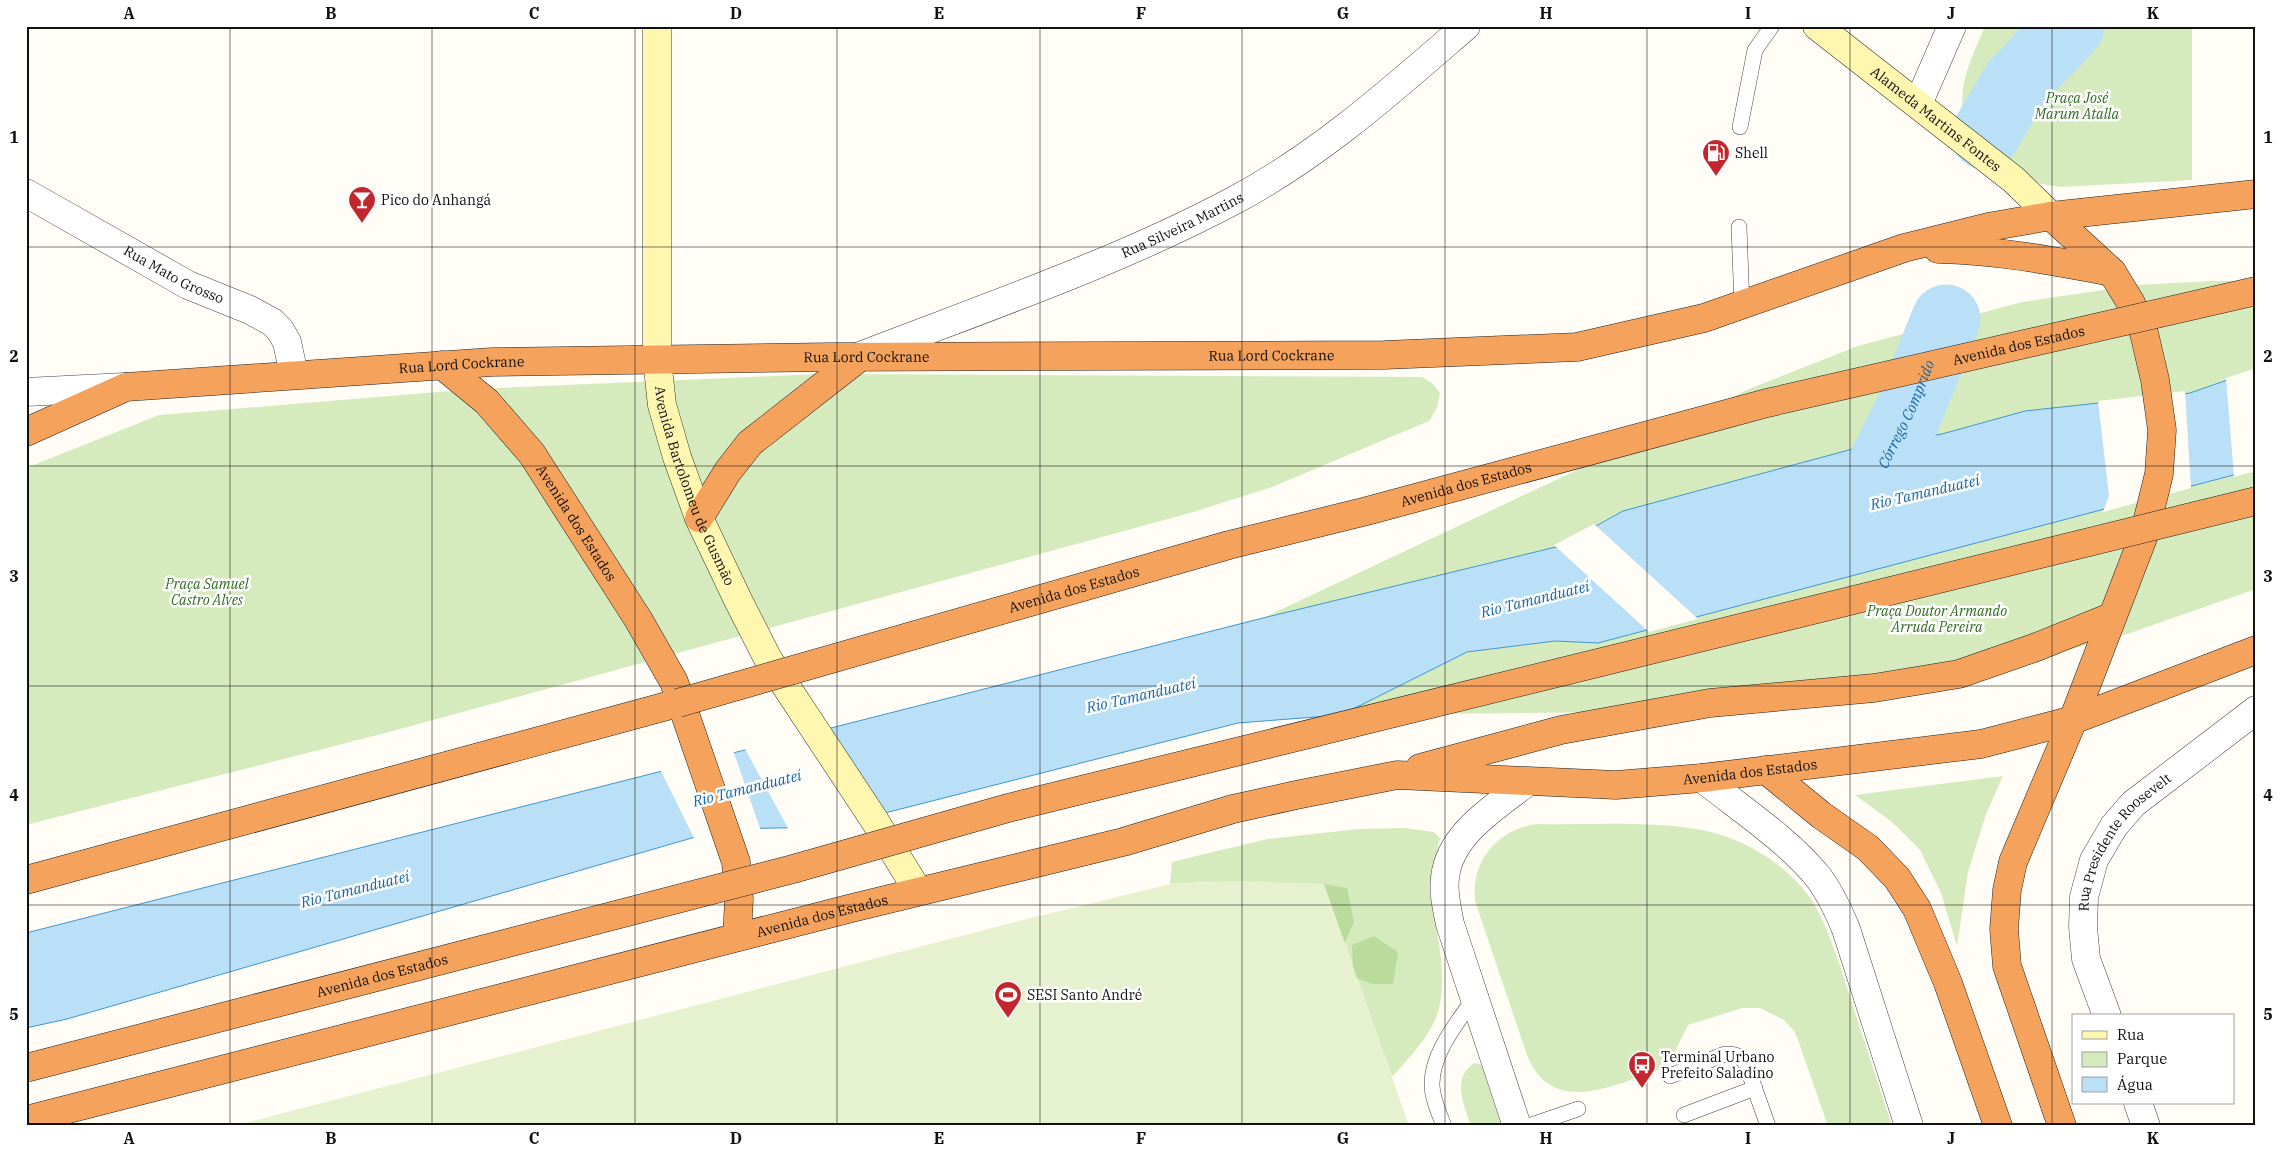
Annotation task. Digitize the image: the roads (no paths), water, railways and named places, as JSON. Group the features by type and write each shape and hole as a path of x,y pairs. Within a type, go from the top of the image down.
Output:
{"highway":[{"path":"1742,306 1904,248 1988,227 2051,216 2256,194"},
{"path":"2051,216 2112,272 2131,303 2144,333 2155,380 2162,430 2159,474 2144,535 2073,720 2014,862 2007,890 2004,929 2007,966 2062,1126"},
{"path":"1904,248 1977,250 2112,272"},
{"name":"Avenida dos Estados","path":"26,880 678,703 1229,545 1367,511 1757,405 2256,292"},
{"name":"Rua Lord Cockrane","path":"126,387 492,362 860,356 1384,355 1577,347 1704,318 1742,306"},
{"path":"699,518 728,471 750,443 860,356"},
{"name":"Avenida dos Estados","path":"442,365 486,402 532,454 638,619 674,682 736,862 739,899 737,937"},
{"path":"26,432 126,387"},
{"name":"Avenida dos Estados","path":"26,1068 793,869 1008,808 2256,501"},
{"path":"1397,774 1561,730 1710,704 1874,688 1959,674 2034,648 2111,617"},
{"name":"Avenida dos Estados","path":"26,1120 918,891 1123,842 1233,809 1397,774 1616,785 1702,778 1981,744 2073,720 2256,650"},
{"path":"1766,770 1821,815 1868,848 1898,878 1917,909 1937,952 1998,1126"}],"main road":[{"name":"Avenida Bartolomeu de Gusmão","path":"657,26 657,360 662,405 676,457 699,518 768,659 875,821 918,891"},
{"name":"Alameda Martins Fontes","path":"1817,26 2014,180 2051,216"}],"street":[{"name":"Rua Silveira Martins","path":"860,356 1053,282 1234,201 1327,142 1466,26"},
{"path":"1918,104 1952,26"},
{"name":"Rua Mato Grosso","path":"26,193 188,285 250,310 272,322 280,330 287,342 294,375"},
{"name":"Rua Lord Cockrane","path":"26,392 126,387"},
{"name":"Rua Presidente Roosevelt","path":"2106,1014 2086,959 2083,927 2084,897 2094,860 2114,826 2133,804 2256,710"},
{"path":"1702,778 1798,855 1820,880 1838,909 1909,1126"},
{"path":"1518,1126 1450,924 1445,895 1445,877 1450,860 1471,826 1527,782"},
{"path":"2138,1104 2146,1126"}],"lane":[{"path":"1740,127 1755,50 1772,26"},
{"path":"1739,228 1742,306"},
{"path":"1444,1126 1432,1086 1434,1068 1442,1047 1475,997"},
{"path":"1670,1076 1725,1054 1734,1054 1741,1057 1746,1064 1755,1088 1766,1125"},
{"path":"1684,1114 1755,1088"},
{"path":"1528,1126 1578,1109"}],"water":[{"name":"Rio Tamanduateí","path":"2256,370 2256,469 1598,643 1555,641 1467,652 1341,715 1238,723 830,827 723,829 67,1019 26,1028 26,933 1263,618 1560,546 1623,511 1860,447 1942,434 2025,411 2190,393"}],"waterway":[{"name":"Córrego Comprido","path":"1985,135 2016,83 2070,26"},
{"name":"Córrego Comprido","path":"1862,506 1909,411 1946,319"}],"place":[{"name":"Shell","path":"1716,177"},
{"name":"Pico do Anhangá","path":"362,224"},
{"name":"SESI Santo André","path":"1008,1019"},
{"name":"Terminal Urbano Prefeito Saladino","path":"1642,1089"}],"park label":[{"name":"Praça José Marum Atalla","path":"2077,106"},
{"name":"Praça Samuel Castro Alves","path":"207,592"},
{"name":"Praça Doutor Armando Arruda Pereira","path":"1937,620"}]}
